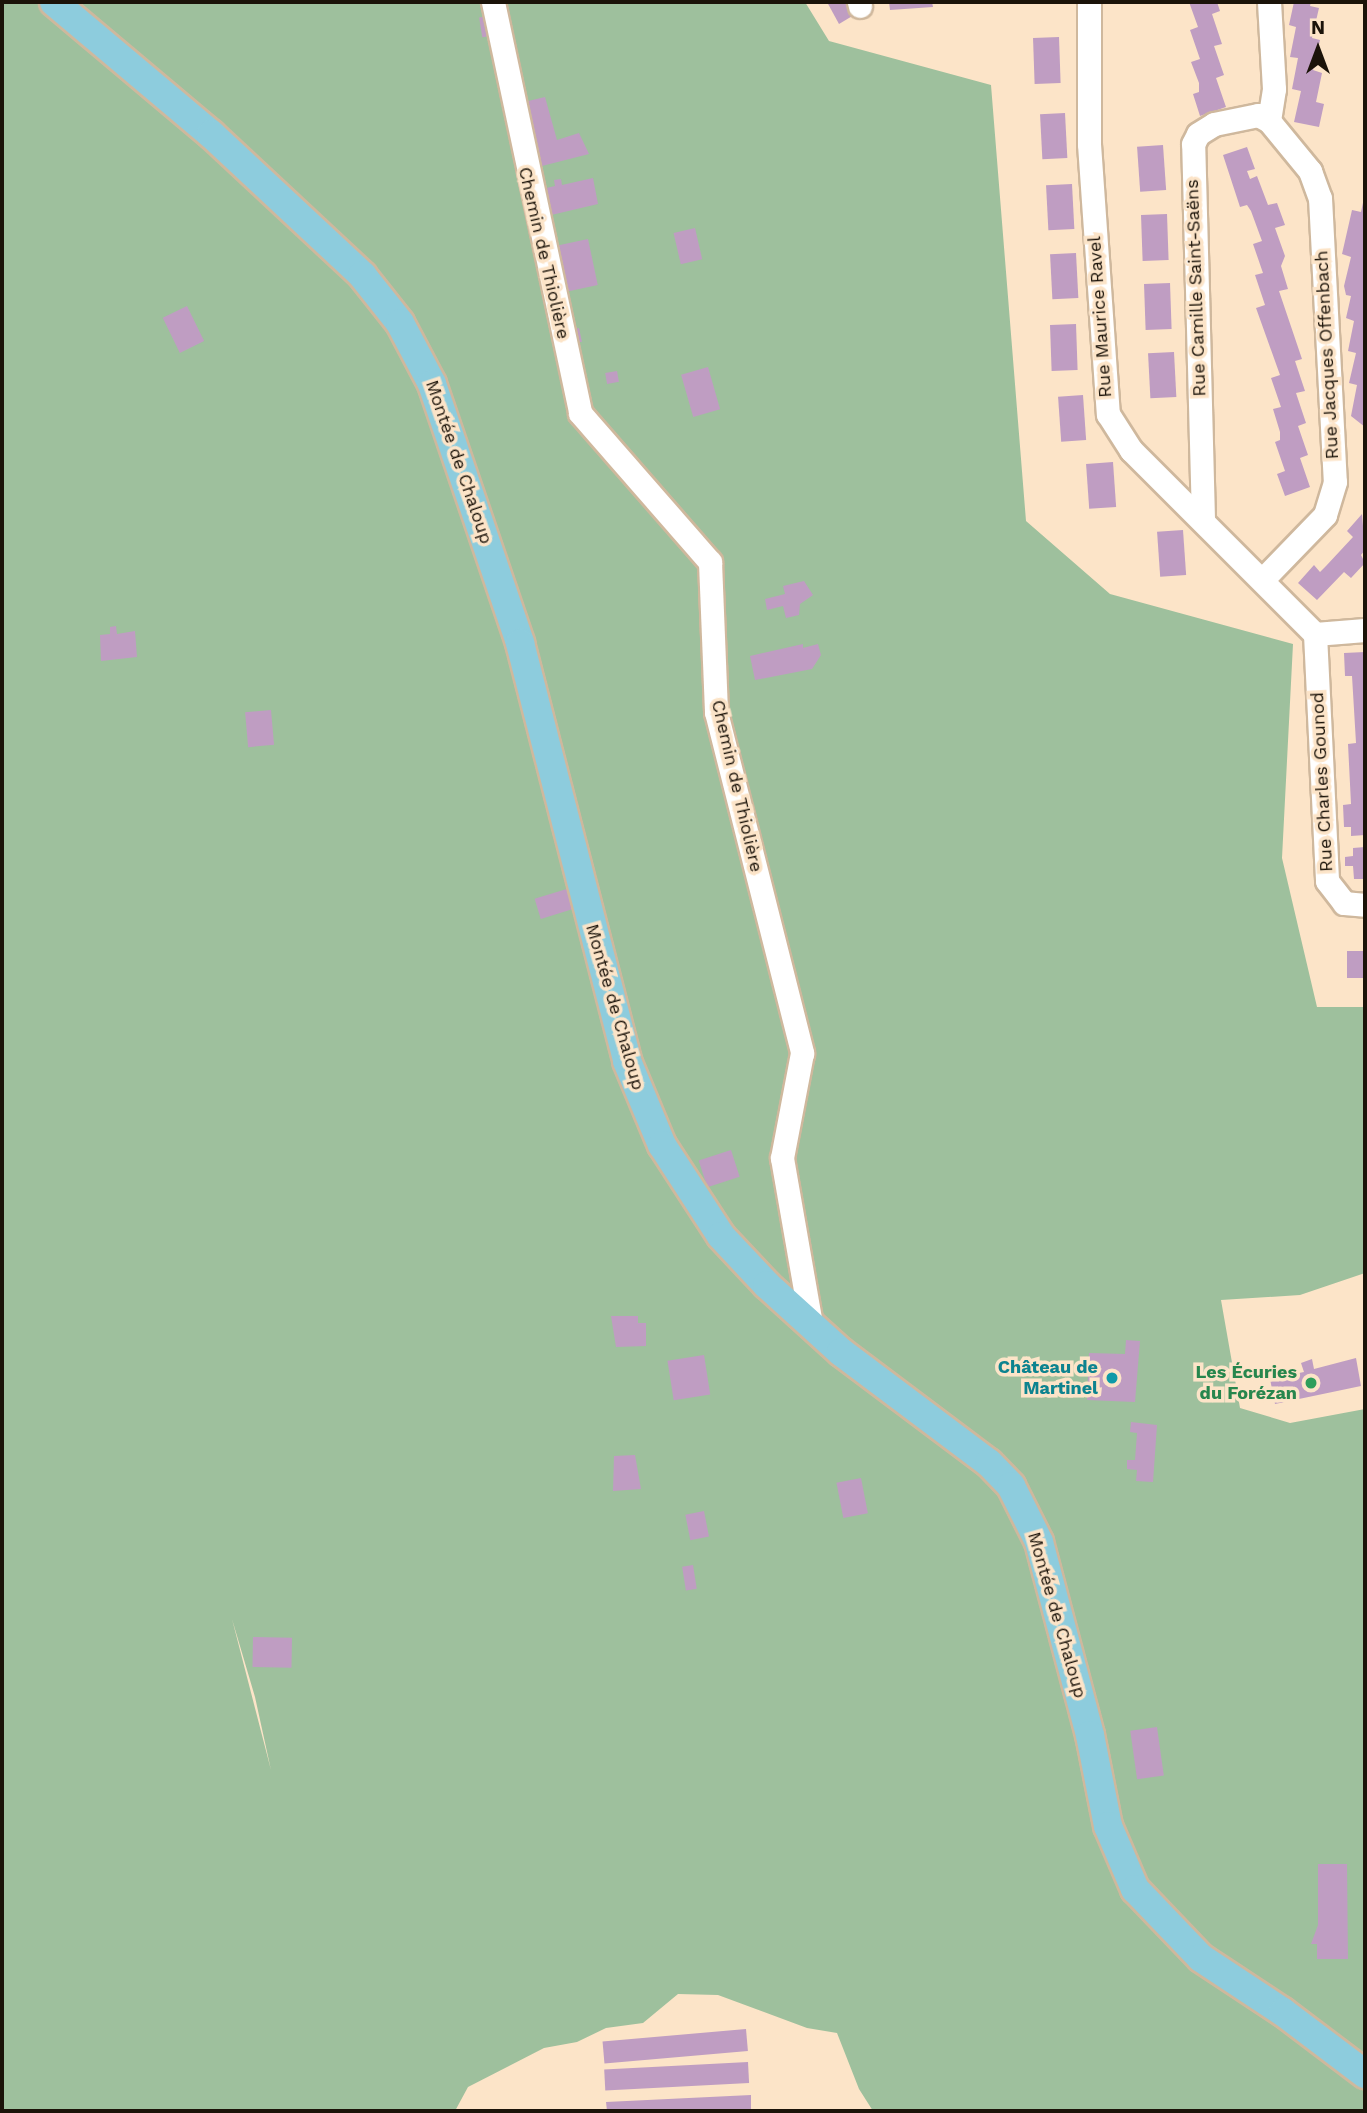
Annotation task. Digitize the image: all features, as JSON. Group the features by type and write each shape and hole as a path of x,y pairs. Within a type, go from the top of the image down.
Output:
{"main road":[{"name":"Montée de Chaloup","path":"54,2 211,134 362,275 418,353 520,643 608,992 644,1105 662,1145 721,1236 811,1324 989,1463 1018,1497 1039,1542 1090,1735 1108,1826 1135,1889 1201,1958 1283,2012 1365,2074"}],"street":[{"name":"Chemin de Thiolière","path":"493,2 580,413 710,562 716,712 802,1053 782,1158 811,1324"},
{"name":"Rue Maurice Ravel","path":"1089,2 1089,144 1105,404 1131,450 1263,579 1315,634"},
{"path":"1269,2 1274,89 1269,121"},
{"name":"Rue Camille Saint-Saëns","path":"1203,520 1193,144 1198,134 1214,124 1258,115 1269,121"},
{"name":"Rue Jacques Offenbach","path":"1263,579 1325,514 1335,482 1320,198 1310,171 1269,121"},
{"path":"1315,634 1365,630"},
{"name":"Rue Charles Gounod","path":"1315,634 1327,881 1344,903 1365,905"}],"green space":[{"path":"2,2 805,2 829,41 991,85 1026,521 1110,594 1293,644 1282,858 1317,1007 1365,1007 1365,1273 1300,1295 1221,1300 1240,1408 1290,1423 1365,1409 1365,2111 873,2111 859,2089 837,2033 807,2028 718,1995 678,1994 643,2023 606,2028 577,2042 544,2048 468,2087 455,2111 2,2111","holes":["232,1619 255,1697 271,1770"]}],"building":[{"path":"827,2 847,2 854,15 839,24"},
{"path":"889,2 932,2 933,7 890,10"},
{"path":"1189,2 1217,2 1220,11 1212,14 1222,44 1214,46 1224,75 1216,78 1226,107 1200,116 1193,94 1199,92 1199,83 1191,62 1200,59 1190,30 1198,27"},
{"path":"1294,2 1311,2 1310,6 1319,8 1312,38 1320,40 1313,70 1322,73 1316,102 1324,104 1319,127 1294,122 1301,91 1292,89 1298,58 1290,57 1296,27 1289,25"},
{"path":"489,16 492,36 482,37 479,18"},
{"path":"1059,37 1061,83 1035,84 1033,38"},
{"path":"545,97 557,140 579,133 589,154 538,167 524,102"},
{"path":"1065,113 1067,158 1042,159 1040,114"},
{"path":"1163,145 1166,190 1140,192 1137,147"},
{"path":"1247,147 1255,169 1247,171 1250,179 1257,176 1268,205 1277,203 1285,225 1275,228 1285,256 1281,266 1288,289 1279,291 1302,359 1295,361 1305,391 1296,393 1306,423 1298,426 1308,455 1300,458 1310,487 1285,496 1277,474 1285,471 1275,442 1280,440 1280,432 1273,409 1281,407 1271,378 1280,375 1256,308 1265,305 1255,275 1263,273 1253,244 1262,241 1251,211 1247,205 1240,207 1223,155"},
{"path":"593,178 598,204 547,216 542,189 555,186 554,180 561,179 562,185"},
{"path":"1072,184 1074,229 1048,230 1046,185"},
{"path":"1364,198 1365,427 1351,416 1357,385 1349,383 1356,353 1348,351 1354,321 1346,318 1351,296 1346,295 1344,286 1351,257 1342,254 1352,210 1361,212"},
{"path":"1167,214 1169,260 1143,261 1141,215"},
{"path":"695,228 702,259 681,264 674,233"},
{"path":"588,239 598,285 562,293 552,247"},
{"path":"1076,253 1078,298 1052,299 1050,254"},
{"path":"1170,283 1172,329 1146,330 1144,284"},
{"path":"187,306 204,341 180,353 163,318"},
{"path":"1076,324 1078,370 1052,371 1050,325"},
{"path":"579,328 582,342 571,344 568,330"},
{"path":"1174,352 1176,397 1150,398 1148,353"},
{"path":"708,367 720,409 693,417 681,375"},
{"path":"617,371 619,382 607,384 605,373"},
{"path":"1083,395 1086,440 1061,442 1058,397"},
{"path":"1113,462 1116,507 1089,509 1086,464"},
{"path":"1362,514 1365,550 1361,555 1365,563 1351,578 1344,572 1317,600 1298,583 1314,565 1320,572 1353,537 1347,531"},
{"path":"1183,530 1186,575 1160,577 1157,532"},
{"path":"804,581 813,595 800,604 799,615 786,618 783,606 767,610 765,599 785,594 783,586"},
{"path":"116,626 117,634 135,631 137,657 101,661 100,635 110,634 110,627"},
{"path":"803,644 803,648 818,644 821,655 812,669 755,680 750,656"},
{"path":"1365,652 1365,835 1351,836 1351,827 1344,827 1343,805 1351,804 1348,744 1356,743 1352,676 1345,676 1344,653"},
{"path":"271,710 274,745 248,747 245,712"},
{"path":"1365,847 1365,879 1354,879 1353,866 1345,866 1345,857 1353,856 1353,848"},
{"path":"570,888 576,908 541,919 535,899"},
{"path":"1347,951 1365,951 1365,978 1347,978"},
{"path":"731,1150 740,1177 707,1187 699,1161"},
{"path":"611,1316 638,1316 638,1323 646,1323 646,1346 616,1347"},
{"name":"Château de Martinel","path":"1126,1340 1140,1341 1135,1402 1087,1400 1089,1353 1125,1354"},
{"path":"704,1355 710,1395 674,1400 667,1361"},
{"name":"Les Écuries du Forézan","path":"1356,1358 1361,1386 1275,1404 1270,1379 1276,1378 1275,1372 1287,1369 1289,1375 1304,1372 1301,1363 1312,1359 1314,1369"},
{"path":"1131,1422 1157,1425 1153,1482 1136,1481 1137,1470 1127,1469 1127,1460 1135,1460 1137,1433 1130,1432"},
{"path":"635,1455 641,1489 613,1491 614,1456"},
{"path":"861,1478 868,1513 843,1518 836,1483"},
{"path":"704,1511 709,1537 690,1540 685,1515"},
{"path":"693,1565 697,1589 686,1590 682,1567"},
{"path":"253,1637 292,1638 291,1668 252,1667"},
{"path":"1157,1727 1164,1776 1137,1779 1130,1731"},
{"path":"1318,1864 1347,1864 1348,1959 1317,1959 1317,1944 1311,1944 1318,1925"},
{"path":"746,2029 748,2051 604,2063 603,2042"},
{"path":"748,2062 749,2083 605,2091 604,2070"},
{"path":"751,2095 751,2111 607,2111 606,2102"}],"place":[{"name":"Château de Martinel","path":"1112,1378"},
{"name":"Les Écuries du Forézan","path":"1311,1383"}]}
